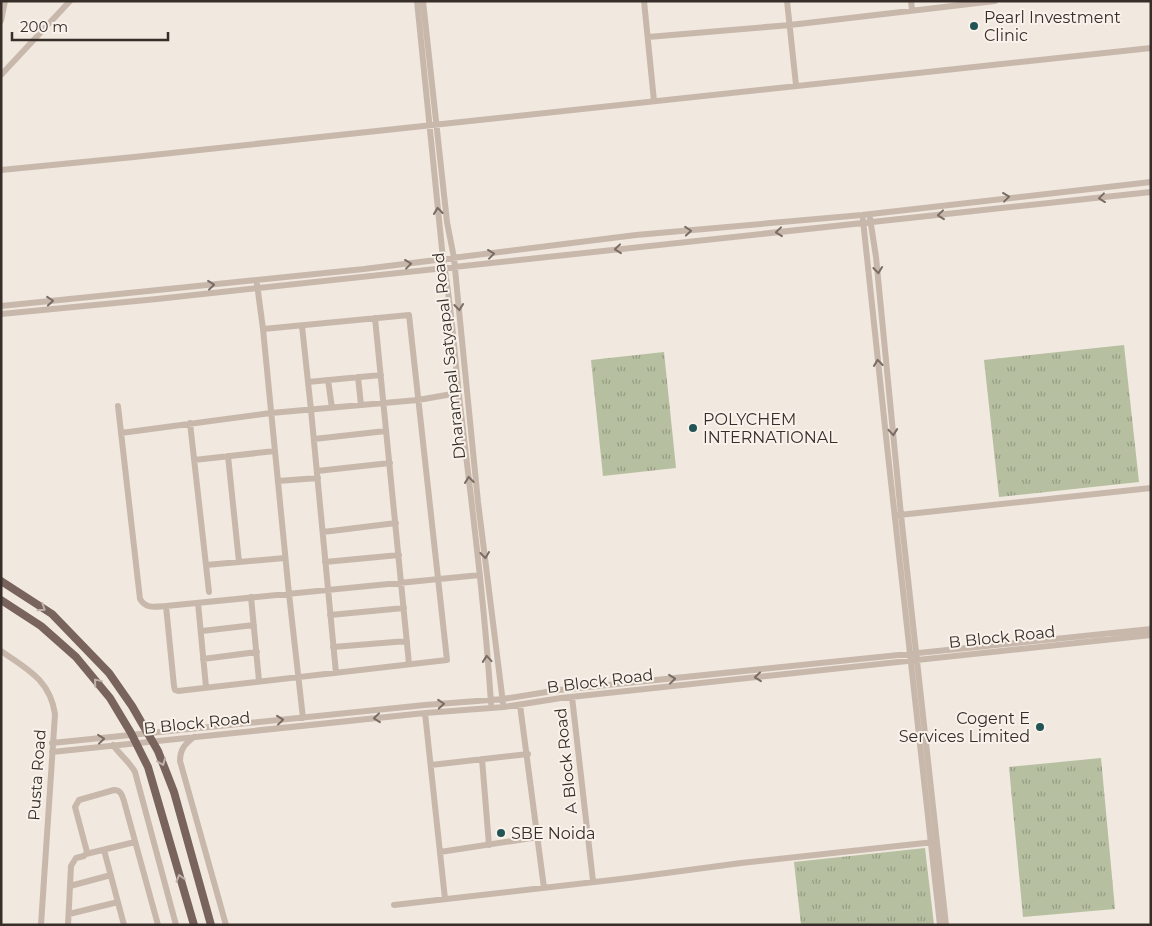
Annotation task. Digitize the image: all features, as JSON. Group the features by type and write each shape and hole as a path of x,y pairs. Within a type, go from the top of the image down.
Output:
{"main road":[{"path":"1,581 52,614 109,673 132,706 158,751 174,792 211,925"},
{"path":"1,600 41,626 76,657 110,698 132,733 148,767 194,925"}],"street":[{"path":"1,21 5,1"},
{"path":"1,75 70,1"},
{"name":"Dharampal Satyapal Road","path":"417,1 433,125 454,258 478,502 504,707"},
{"name":"Dharampal Satyapal Road","path":"423,1 443,259 451,301 458,393 480,575 491,704"},
{"path":"644,1 654,101"},
{"path":"787,1 796,85"},
{"path":"911,1 912,10"},
{"path":"648,37 790,25 995,1"},
{"path":"1,170 1151,48"},
{"path":"1,306 364,270 636,236 866,214 1151,182"},
{"path":"1,314 1151,192"},
{"path":"866,214 876,257 888,365 898,515 934,842 946,925"},
{"path":"257,280 288,594 303,718"},
{"path":"166,606 174,688 178,691 447,660 409,315 263,329"},
{"path":"375,318 409,664"},
{"path":"302,326 312,410 336,672"},
{"path":"308,382 381,375"},
{"path":"358,377 361,405"},
{"path":"328,380 332,408"},
{"path":"121,433 271,413 418,400 458,393"},
{"path":"118,406 140,598 143,604 148,607 480,575"},
{"path":"190,423 209,592"},
{"path":"314,439 386,431"},
{"path":"194,460 274,451"},
{"path":"228,456 239,562"},
{"path":"317,470 390,462"},
{"path":"278,482 318,478"},
{"path":"898,515 1151,488"},
{"path":"322,532 396,523"},
{"path":"325,562 399,555"},
{"path":"206,565 285,558"},
{"path":"251,598 259,681"},
{"path":"198,603 206,687"},
{"path":"330,615 404,608"},
{"path":"202,631 254,625"},
{"name":"B Block Road","path":"52,743 303,718 491,704 504,707 572,697 1151,629"},
{"name":"B Block Road","path":"52,752 491,704 559,690 1151,635"},
{"path":"334,648 407,641"},
{"name":"Pusta Road","path":"1,652 30,671 41,681 52,698 55,714 41,925"},
{"path":"203,659 256,652"},
{"name":"A Block Road","path":"572,697 593,881"},
{"path":"520,705 528,754 544,888"},
{"path":"425,712 445,899"},
{"path":"194,737 183,747 180,761 226,925"},
{"path":"113,746 131,764 135,772 176,925"},
{"path":"431,765 528,754"},
{"path":"482,759 489,845"},
{"path":"86,854 87,849 75,807 76,803 79,800 118,790 122,793 158,925"},
{"path":"440,852 538,837"},
{"path":"68,925 70,886 73,862 76,858 135,842"},
{"path":"394,905 934,842"},
{"path":"934,842 940,925"},
{"path":"104,850 124,925"},
{"path":"70,886 111,875"},
{"path":"68,914 118,902"}],"green space":[{"path":"1124,345 1139,482 999,497 984,360"},
{"path":"664,352 676,468 603,476 591,360"},
{"path":"1101,758 1115,909 1023,917 1009,767"},
{"path":"925,848 934,925 801,925 794,862"}],"place":[{"name":"Pearl Investment Clinic","path":"974,26"},
{"name":"POLYCHEM INTERNATIONAL","path":"693,428"},
{"name":"Cogent E Services Limited","path":"1040,727"},
{"name":"SBE Noida","path":"501,833"}]}
